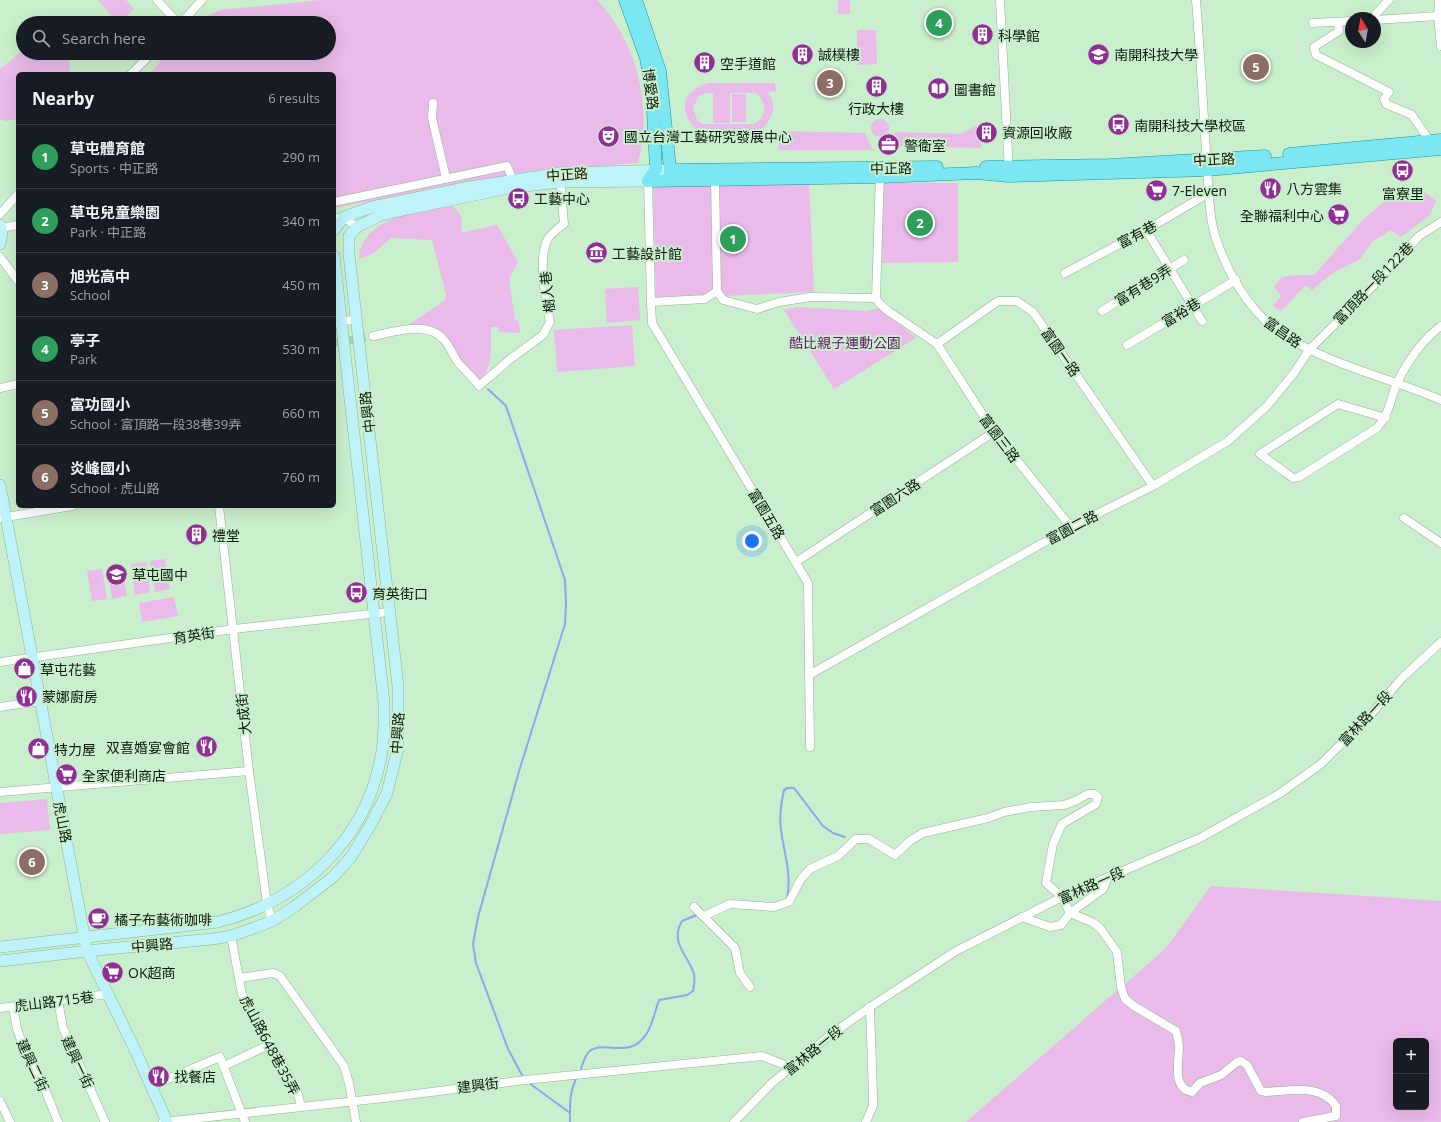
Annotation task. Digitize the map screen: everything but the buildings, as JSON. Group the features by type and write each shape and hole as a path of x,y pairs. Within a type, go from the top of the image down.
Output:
{"main road":[{"name":"博愛路","path":"625,0 648,66 653,97 656,169"},
{"name":"博愛路","path":"636,0 660,72 671,175"},
{"name":"中正路","path":"1207,165 1282,155 1435,140"},
{"name":"中正路","path":"648,181 671,175 1009,172 1207,165 1441,149"},
{"path":"648,181 656,169"},
{"name":"中正路","path":"671,175 715,180 880,173"}],"street":[{"path":"157,0 172,16"},
{"path":"186,16 202,0"},
{"path":"1000,0 1009,172"},
{"name":"富昌路","path":"1196,0 1209,194 1214,231 1224,259 1246,297 1260,314 1279,332 1310,350 1441,400"},
{"path":"1378,12 1389,0"},
{"path":"1440,4 1438,16 1441,46"},
{"path":"1381,20 1438,16"},
{"path":"1313,23 1345,21"},
{"path":"1338,22 1339,31 1314,47 1316,55 1389,92 1384,99 1386,104 1412,115 1435,140"},
{"path":"133,72 145,60"},
{"path":"433,103 432,118 446,178"},
{"path":"336,202 507,166 513,184"},
{"name":"中正路","path":"339,218 372,207 469,186 513,184 656,169 671,175"},
{"path":"880,173 876,298 888,311 937,344"},
{"name":"中正路","path":"560,178 648,181"},
{"name":"樹人巷","path":"373,336 404,330 432,330 443,338 455,359 473,377 479,386 509,360 543,335 550,322 545,295 545,251 548,238 564,224 560,178"},
{"path":"715,180 717,292 723,300 757,309 780,302 810,297 876,298"},
{"name":"富園五路","path":"648,181 650,302 652,323 808,582 810,747"},
{"name":"中正路","path":"357,227 379,216 513,184"},
{"name":"富有巷","path":"1065,272 1146,230 1209,194"},
{"path":"0,214 16,196"},
{"path":"339,218 357,227"},
{"name":"富頂路一段122巷","path":"1310,350 1379,280 1419,236 1441,222"},
{"path":"0,244 2,234 1,227 16,225"},
{"name":"中興路","path":"0,961 87,950 212,939 231,936 272,921 333,877 351,857 372,824 387,793 398,748 399,720 396,664 349,255 350,236 357,227"},
{"path":"1146,230 1202,322"},
{"path":"0,257 16,278"},
{"name":"富有巷9弄","path":"1102,311 1184,260"},
{"name":"富裕巷","path":"1127,345 1236,280"},
{"name":"中興路","path":"0,947 218,922 243,915 267,904 304,882 330,860 352,831 370,797 382,755 384,702 338,322 336,289"},
{"path":"650,302 705,300 717,292"},
{"name":"富園一路","path":"937,344 998,301 1017,301 1033,312 1153,486"},
{"path":"338,322 357,319"},
{"path":"1386,418 1338,404 1260,454 1293,478 1299,477 1377,428 1386,418 1397,383 1412,359 1430,334 1441,326"},
{"name":"富園三路","path":"937,344 994,432 1071,527"},
{"name":"富園二路","path":"809,675 1071,527 1153,486 1228,441 1248,425 1267,406 1294,373 1310,350"},
{"path":"0,388 16,384"},
{"name":"富園六路","path":"796,562 994,432"},
{"name":"虎山路","path":"0,485 3,517 32,658 87,950 167,1122"},
{"path":"3,517 59,508"},
{"name":"大成街","path":"219,508 249,770 267,904 272,921"},
{"path":"1404,518 1441,543"},
{"name":"育英街","path":"0,662 234,629 374,615 389,612"},
{"name":"富林路一段","path":"734,1122 772,1083 828,1036 956,951 1062,898 1200,838 1279,794 1321,764 1373,712 1402,678 1441,642"},
{"path":"0,707 40,701"},
{"path":"0,792 249,770"},
{"path":"750,987 740,973 735,948 699,912 730,904 774,907 789,902 801,879 810,869 838,856 856,839 869,839 895,855 911,840 923,833 988,818 1004,812 1031,807 1064,805 1088,794 1094,794 1098,797 1096,804 1062,824 1053,844 1046,883 1062,898 1070,913 1092,922 1100,928 1116,952 1121,987 1125,999 1176,1031 1179,1049 1177,1072 1179,1080 1185,1088 1192,1092 1200,1083 1221,1075 1237,1062 1241,1061 1247,1065 1261,1091 1315,1091 1323,1094 1336,1106 1336,1116 1303,1122"},
{"path":"1022,917 1050,927 1061,925 1070,913 1103,889 1108,877"},
{"name":"虎山路648巷35弄","path":"231,936 242,994 296,1088 301,1106"},
{"path":"239,978 273,973 280,976 344,1066 353,1101 356,1122"},
{"name":"虎山路715巷","path":"0,1008 108,994"},
{"name":"建興一街","path":"58,1000 63,1028 105,1122"},
{"name":"建興二街","path":"13,1007 17,1029 21,1040 44,1087 58,1122"},
{"path":"866,1122 873,1106 870,1007"},
{"path":"224,1066 271,1044"},
{"name":"建興街","path":"163,1122 353,1101 528,1079 762,1056 790,1067"},
{"path":"151,1086 220,1057 243,1113 245,1122"},
{"path":"0,1102 10,1122"}],"green space":[{"path":"98,0 126,0 134,9 126,16 112,16"},
{"path":"321,0 597,0 611,17 622,35 632,55 638,76 644,120 638,163 530,171 336,208 336,72 152,72 161,60 336,60 336,16 207,16 220,10"},
{"path":"838,0 850,0 850,14 838,14"},
{"path":"857,30 876,30 877,64 857,65"},
{"path":"16,56 16,60 68,60 70,66 69,72 16,72 16,119 6,121 0,119 0,69"},
{"path":"708,83 775,83 776,91 767,92 773,102 772,114 765,126 753,134 733,135 698,132 687,117 685,103 687,97 698,87","holes":["706,93 713,93 713,123 730,123 730,93 755,93 764,104 763,113 754,124 702,124 696,118 693,107 699,96"]},
{"path":"732,94 746,94 746,122 732,122"},
{"path":"880,119 886,122 889,128 886,134 880,137 874,134 871,128 874,122"},
{"path":"976,126 981,126 981,148 894,146 894,132 961,134"},
{"path":"780,131 865,133 873,150 779,150"},
{"path":"809,183 814,292 656,299 653,186"},
{"path":"882,183 958,183 958,262 882,263"},
{"path":"1420,189 1436,201 1430,215 1401,237 1391,230 1373,241 1359,260 1331,274 1312,290 1306,285 1281,311 1273,306 1281,296 1274,287 1282,277 1314,275 1362,221 1388,198"},
{"path":"452,206 460,214 462,223 461,231 465,232 497,225 518,262 509,279 515,320 519,321 520,333 499,332 498,327 491,327 489,364 483,377 477,381 435,333 403,329 445,300 446,295 432,240 391,238 373,254 359,259 363,245 370,233 381,225 409,214"},
{"path":"638,287 640,320 607,323 605,289"},
{"name":"酷比親子運動公園","path":"797,307 866,311 880,308 916,338 834,389 784,310"},
{"path":"632,325 635,366 557,372 554,330"},
{"path":"165,559 170,589 155,592 150,561"},
{"path":"146,562 150,592 135,595 131,564"},
{"path":"122,566 127,596 112,599 107,568"},
{"path":"102,569 107,599 92,601 87,571"},
{"path":"174,597 178,616 142,622 139,603"},
{"path":"47,799 50,830 0,834 0,803"},
{"path":"1211,886 1441,901 1441,1122 966,1122 1166,948"}],"waterway":[{"path":"488,389 506,406 565,580 565,624 520,768 478,917 473,944 476,963 508,1049 523,1077"},
{"path":"787,898 789,880 780,820 784,790 794,788 823,826 833,833 845,837"},
{"path":"580,1072 587,1054 593,1049 600,1047 624,1048 640,1042 649,1029 659,1000 687,995 693,991 694,973 680,947 678,935 682,921 699,914"},
{"path":"570,1122 571,1094 577,1077"},
{"path":"529,1083 570,1113"}],"tunnel":[{"path":"336,343 373,336"}],"place":[{"name":"亭子","path":"939,23"},
{"name":"科學館","path":"982,35"},
{"name":"誠樸樓","path":"803,54"},
{"name":"南開科技大學","path":"1098,54"},
{"name":"空手道館","path":"705,63"},
{"name":"富功國小","path":"1256,67"},
{"name":"旭光高中","path":"830,83"},
{"name":"行政大樓","path":"876,86"},
{"name":"圖書館","path":"938,89"},
{"name":"南開科技大學校區","path":"1119,125"},
{"name":"資源回收廠","path":"986,132"},
{"name":"國立台灣工藝研究發展中心","path":"608,136"},
{"name":"警衛室","path":"888,145"},
{"name":"富寮里","path":"1403,171"},
{"name":"八方雲集","path":"1271,188"},
{"name":"7-Eleven","path":"1157,190"},
{"name":"工藝中心","path":"519,198"},
{"name":"全聯福利中心","path":"1339,215"},
{"name":"草屯兒童樂園","path":"920,223"},
{"name":"草屯體育館","path":"733,239"},
{"name":"工藝設計館","path":"597,253"},
{"name":"禮堂","path":"196,535"},
{"name":"草屯國中","path":"117,574"},
{"name":"育英街口","path":"356,593"},
{"name":"草屯花藝","path":"25,669"},
{"name":"蒙娜廚房","path":"26,696"},
{"name":"双喜婚宴會館","path":"206,747"},
{"name":"特力屋","path":"38,749"},
{"name":"全家便利商店","path":"67,775"},
{"name":"炎峰國小","path":"32,862"},
{"name":"橘子布藝術咖啡","path":"98,919"},
{"name":"OK超商","path":"112,972"},
{"name":"找餐店","path":"158,1076"}]}
